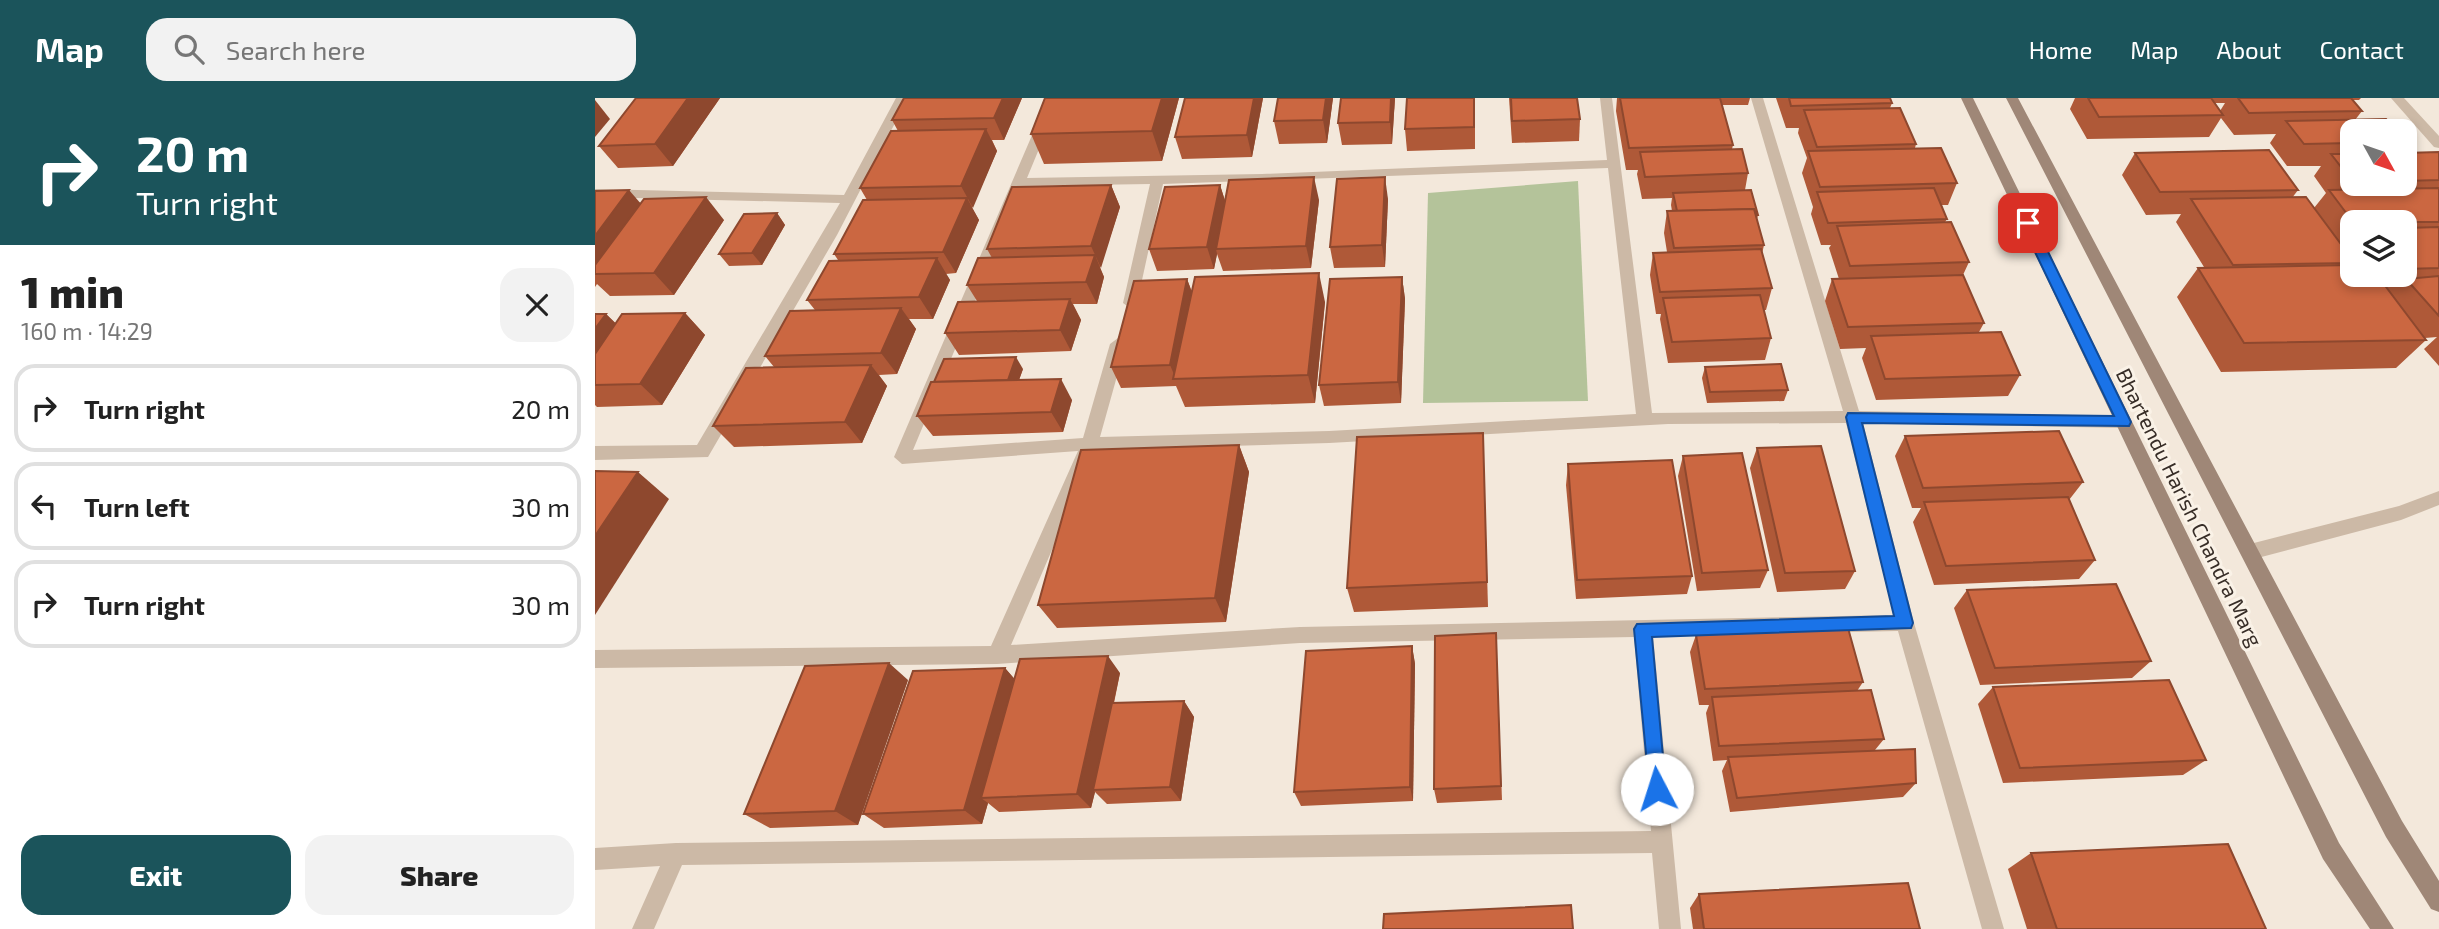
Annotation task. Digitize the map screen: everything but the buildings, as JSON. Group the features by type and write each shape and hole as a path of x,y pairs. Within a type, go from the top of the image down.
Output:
{"main road":[{"name":"Bhartendu Harish Chandra Marg","path":"1967,98 2331,851 2383,929"},
{"name":"Bhartendu Harish Chandra Marg","path":"2012,98 2394,829 2439,901"}],"street":[{"path":"595,453 702,452 849,199 902,98"},
{"path":"1054,98 902,457 1089,445 1645,421 1853,417 2124,422"},
{"path":"1606,98 1645,421"},
{"path":"1757,98 1853,417 1905,623 1993,929"},
{"path":"2397,98 2439,144"},
{"path":"1018,181 1157,181 1613,164"},
{"path":"997,654 1089,445 1125,321 1141,288 1157,181"},
{"path":"595,193 849,199"},
{"path":"2250,552 2401,513 2439,498"},
{"path":"595,659 997,654 1300,635 1905,623"},
{"path":"1643,629 1671,929"},
{"path":"595,859 676,854 1662,842"},
{"path":"643,929 676,854"}],"green space":[{"path":"1578,181 1588,401 1423,403 1428,193"}],"route":[{"path":"1657,789 1643,629 1905,623 1853,417 2124,422 2028,223"}]}
